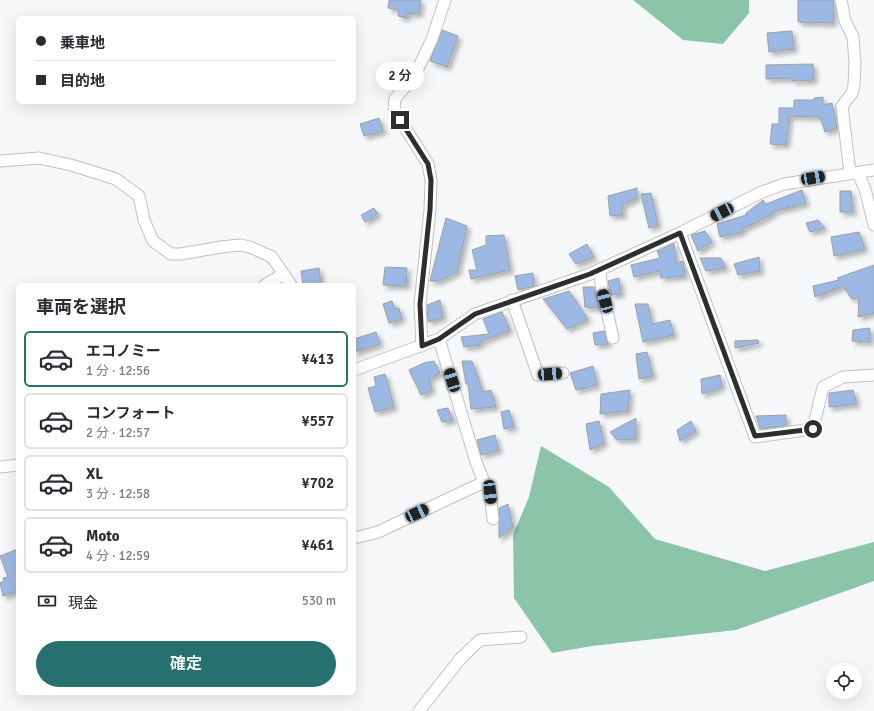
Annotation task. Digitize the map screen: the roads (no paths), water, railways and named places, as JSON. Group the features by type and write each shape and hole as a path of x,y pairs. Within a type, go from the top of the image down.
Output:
{"street":[{"path":"422,346 420,304 430,210 431,180 428,164 400,120 394,103 395,98 416,73 432,39 445,0"},
{"path":"841,0 845,21 853,37 855,63 854,85 842,106 854,173 865,189 874,225"},
{"path":"0,161 39,158 71,165 116,179 139,196 144,220 153,241 171,254 240,245 260,251 272,257 290,283"},
{"path":"356,369 439,339 475,314 600,269 680,233 762,192 784,184 874,170"},
{"path":"680,233 755,436 813,429 824,387 843,377 874,375"},
{"path":"600,269 601,284 613,338"},
{"path":"268,283 284,274"},
{"path":"512,300 538,375 563,373"},
{"path":"439,339 476,462 484,482 490,492 493,519"},
{"path":"0,467 16,465"},
{"path":"356,538 378,532 484,482"},
{"path":"420,711 461,658 480,640 521,637"}]}
